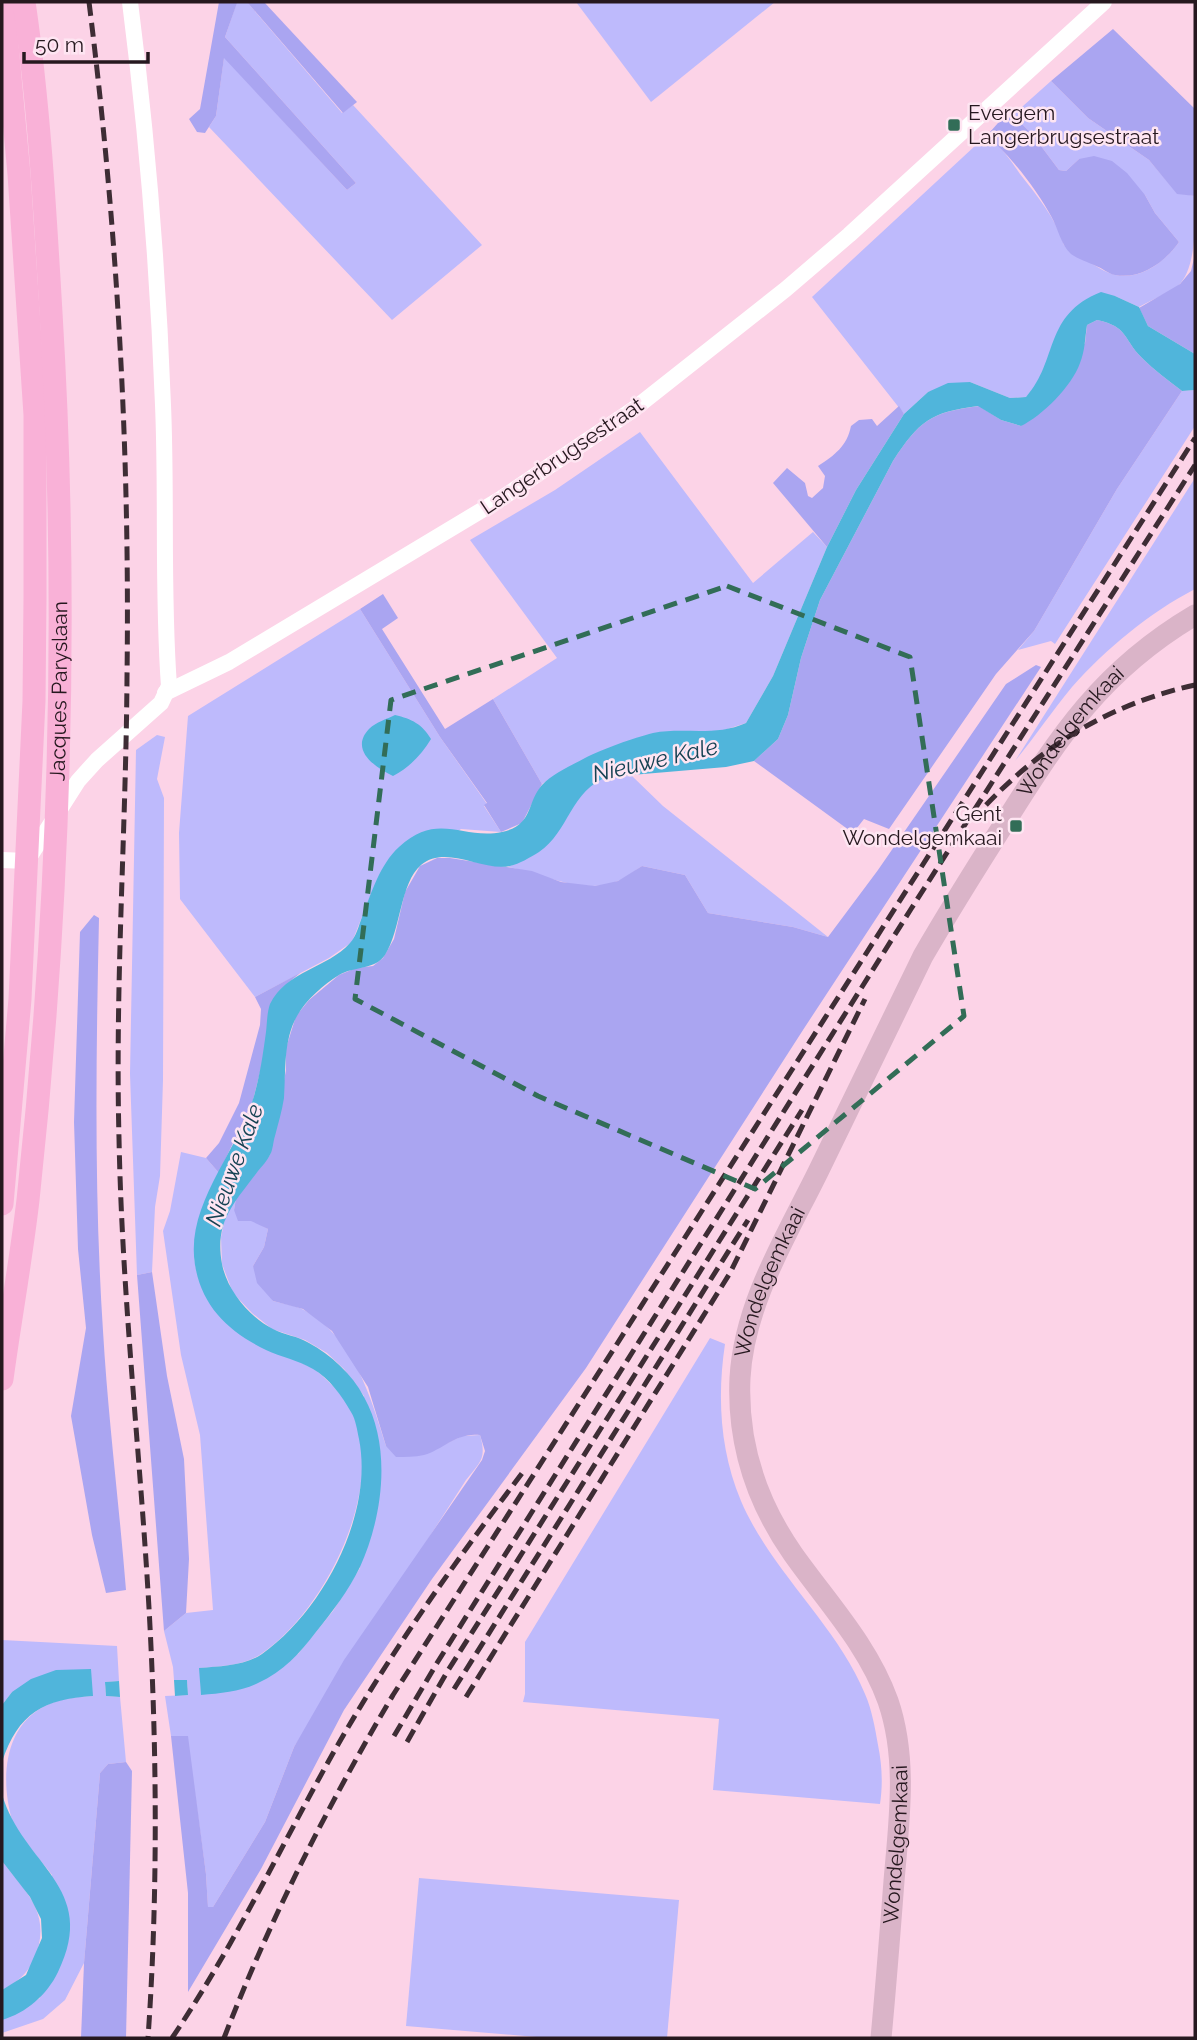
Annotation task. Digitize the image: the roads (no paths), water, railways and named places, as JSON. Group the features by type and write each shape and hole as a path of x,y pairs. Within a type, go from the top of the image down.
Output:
{"highway":[{"name":"Jacques Paryslaan","path":"2,1204 14,1082 27,861 36,598 35,415 19,174 3,2"},
{"name":"Jacques Paryslaan","path":"2,1379 30,1177 47,1002 57,817 61,586 57,413 45,212 24,2"}],"main road":[{"name":"Wondelgemkaai","path":"881,2038 901,1802 898,1746 888,1701 877,1676 840,1615 775,1526 754,1480 743,1441 739,1408 743,1348 771,1268 923,956 950,910 1035,775 1088,702 1149,645 1195,615"}],"street":[{"path":"130,2 140,80 158,295 169,686 165,693"},
{"name":"Langerbrugsestraat","path":"27,861 78,781 97,760 161,703 165,693 229,662 502,498 634,409 786,289 849,235 1104,2"},
{"path":"58,748 74,765 83,766 97,760"},
{"path":"2,860 27,861"}],"water":[{"name":"Nieuwe Kale","path":"1101,292 1139,307 1148,326 1195,354 1195,390 1182,391 1142,358 1120,330 1097,320 1087,325 1082,358 1070,381 1038,415 1021,426 1001,420 978,406 949,411 928,421 911,436 893,461 820,600 801,658 788,715 778,739 754,761 726,767 608,777 586,791 549,844 514,865 499,867 453,858 431,859 421,865 409,883 390,945 381,960 333,979 316,993 297,1016 289,1036 284,1098 272,1151 228,1213 221,1236 222,1264 234,1293 248,1310 264,1324 305,1341 325,1353 347,1373 359,1389 373,1417 378,1437 381,1459 379,1504 368,1547 356,1576 334,1609 297,1654 283,1668 251,1686 230,1692 201,1695 199,1668 232,1665 255,1658 284,1635 305,1613 339,1559 359,1498 362,1468 359,1439 354,1418 344,1400 330,1382 313,1369 266,1350 229,1326 211,1306 195,1265 194,1243 198,1221 205,1199 237,1137 254,1096 270,1004 277,993 286,984 350,943 381,871 392,854 413,836 438,829 488,833 512,829 524,819 537,792 546,781 592,755 653,733 723,730 746,723 773,676 827,547 856,490 904,414 928,392 948,383 970,382 1010,398 1026,397 1036,383 1060,326 1069,313"},
{"path":"395,715 416,723 431,739 415,760 393,776 367,757 362,744 369,729"},
{"path":"91,1669 93,1696 60,1701 35,1712 16,1731 2,1762 2,1705 12,1692 31,1679 56,1670"},
{"path":"174,1680 187,1680 188,1695 175,1696"},
{"path":"119,1681 120,1697 106,1696 105,1682"},
{"path":"2,1794 12,1819 64,1897 70,1918 68,1943 53,1980 42,1995 27,2008 2,2020 2,1990 26,1975 42,1938 41,1919 30,1897 2,1861"}],"railway":[{"path":"89,2 114,254 124,423 126,734 118,1080 127,1314 149,1608 154,1715 155,1877 148,2038"},
{"path":"224,2038 301,1863 393,1695 1195,438"},
{"path":"394,1736 437,1663 911,909 1195,465"},
{"path":"986,805 1032,763 1082,729 1136,703 1195,685"},
{"path":"466,1697 730,1273 865,999"},
{"path":"407,1742 447,1672 802,1110"},
{"path":"454,1689 748,1220"},
{"path":"172,2038 235,1934 332,1755 376,1682 447,1575 523,1472"}],"place":[{"name":"Evergem Langerbrugsestraat","path":"954,125"},
{"name":"Gent Wondelgemkaai","path":"1016,826"}]}
